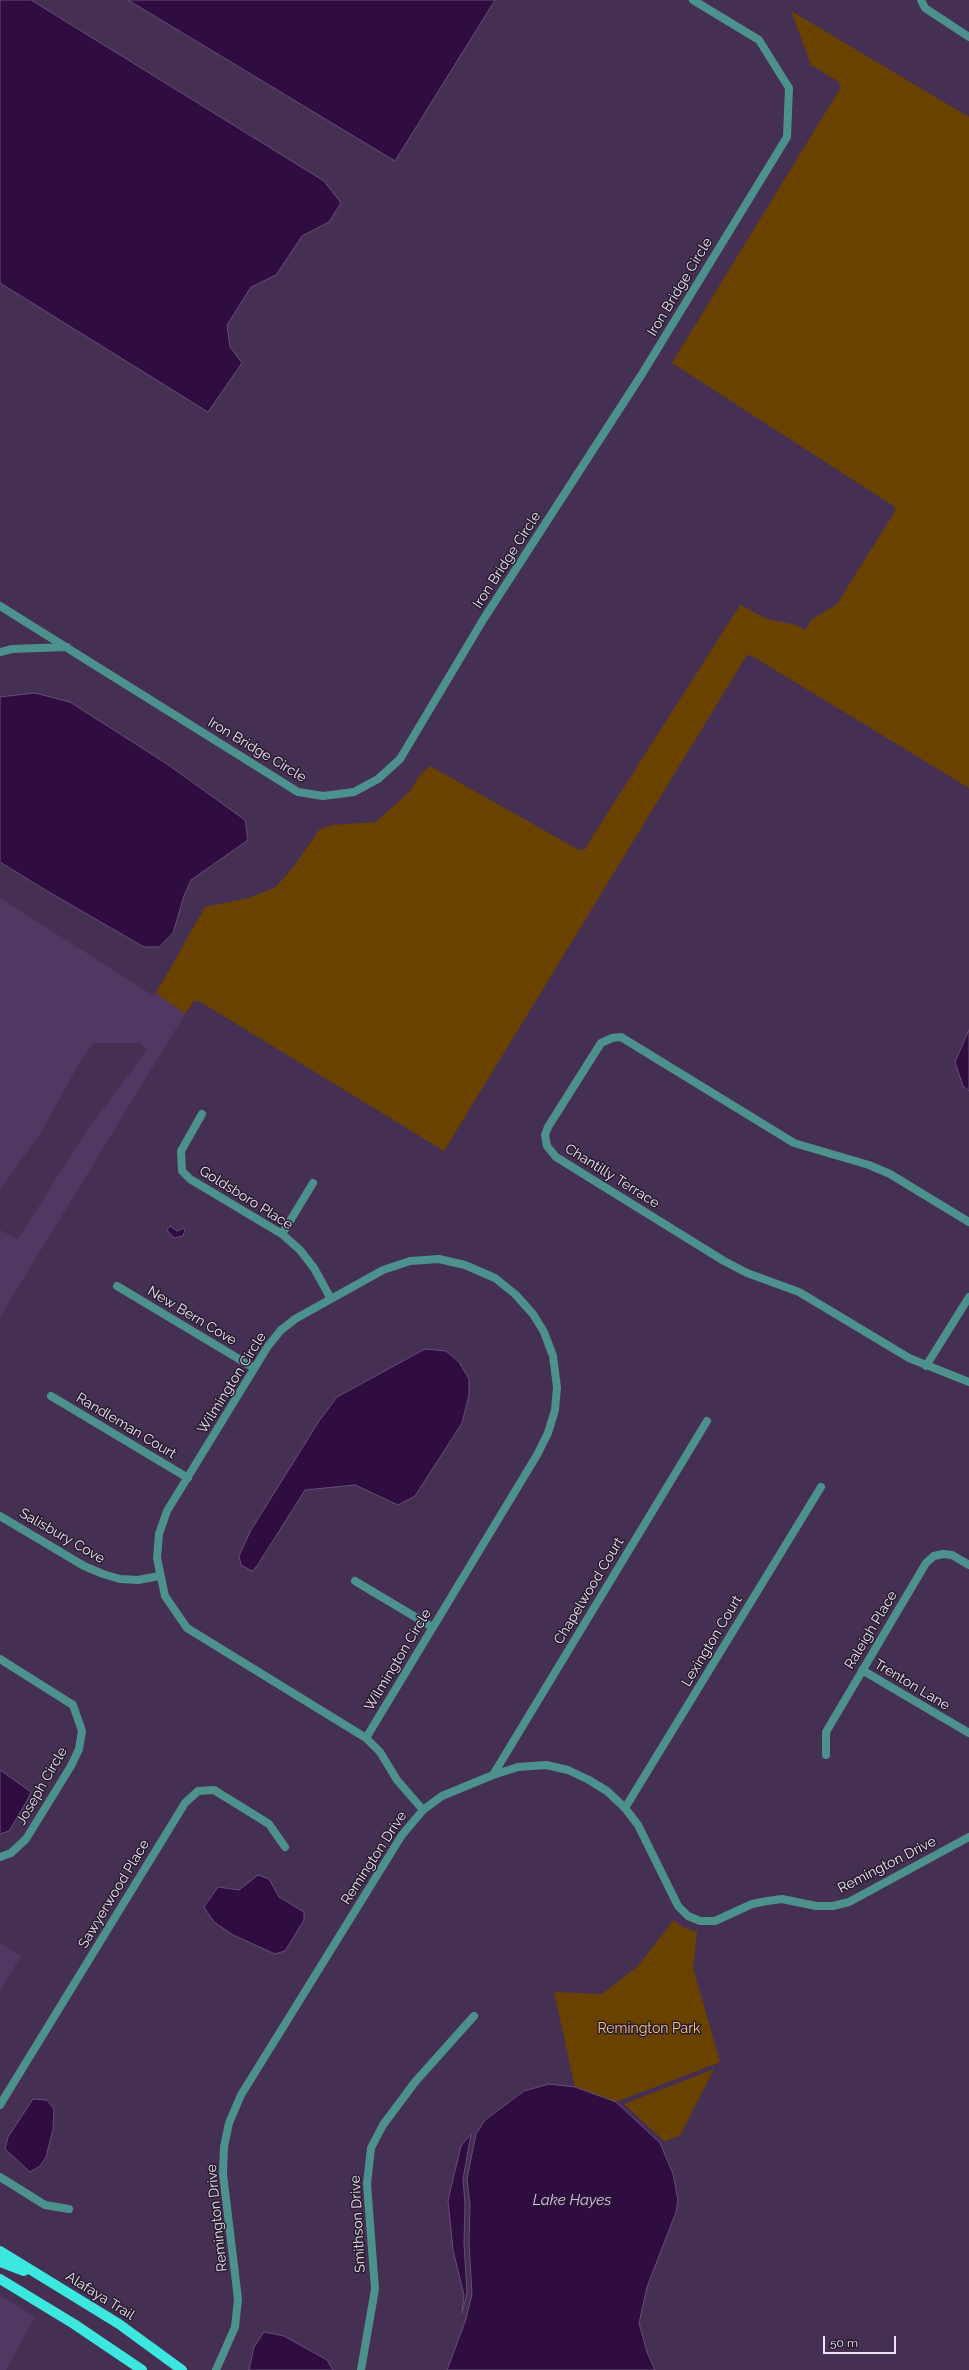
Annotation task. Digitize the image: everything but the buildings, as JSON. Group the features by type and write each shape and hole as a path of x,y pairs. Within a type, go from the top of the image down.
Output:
{"main road":[{"name":"Alafaya Trail","path":"0,2251 119,2324 182,2370"},
{"path":"0,2262 45,2278"},
{"path":"0,2279 80,2328 142,2370"}],"street":[{"name":"Iron Bridge Circle","path":"0,606 68,647 298,792 323,796 354,792 378,779 400,759 483,620 642,374 787,137 789,88 759,40 693,0"},
{"path":"921,0 925,8 969,37"},
{"path":"0,652 12,649 68,647"},
{"name":"Chantilly Terrace","path":"969,1222 890,1174 869,1165 794,1143 621,1037 612,1038 601,1042 548,1127 545,1135 547,1146 556,1158 724,1261 747,1273 816,1301 909,1358 969,1382"},
{"name":"Goldsboro Place","path":"202,1114 181,1151 182,1171 190,1179 282,1234 300,1250 314,1268 331,1299"},
{"path":"282,1234 313,1183"},
{"name":"Wilmington Circle","path":"366,1738 537,1455 548,1433 555,1410 557,1387 553,1356 544,1332 533,1314 515,1294 495,1278 464,1265 439,1259 410,1261 383,1270 295,1319 281,1330 268,1346 254,1368 188,1478 166,1511 159,1534 157,1558 159,1576 165,1596 187,1628 366,1738 380,1752 397,1780 423,1810"},
{"name":"New Bern Cove","path":"117,1286 254,1368"},
{"path":"926,1366 969,1297"},
{"name":"Randleman Court","path":"51,1396 188,1478"},
{"name":"Chapelwood Court","path":"493,1774 707,1421"},
{"name":"Lexington Court","path":"625,1808 821,1487"},
{"name":"Salisbury Cove","path":"0,1516 84,1566 103,1574 120,1579 138,1580 159,1576"},
{"name":"Raleigh Place","path":"826,1755 826,1732 926,1563 934,1556 943,1554 952,1555 969,1565"},
{"path":"355,1581 432,1627"},
{"name":"Joseph Circle","path":"0,1659 72,1705 82,1731 79,1749 71,1766 26,1840 11,1853 0,1857"},
{"name":"Trenton Lane","path":"862,1670 969,1733"},
{"name":"Remington Drive","path":"216,2370 235,2327 238,2299 223,2174 224,2147 228,2123 241,2095 402,1835 423,1810 442,1796 493,1774 518,1767 546,1765 568,1770 607,1792 625,1808 638,1825 678,1906 688,1916 700,1921 715,1921 752,1904 782,1899 816,1906 833,1906 849,1902 969,1837"},
{"name":"Sawyerwood Place","path":"0,2105 185,1803 198,1791 214,1790 269,1824 285,1846"},
{"name":"Smithson Drive","path":"361,2370 375,2289 367,2184 372,2148 383,2125 415,2082 474,2016"},
{"path":"0,2177 45,2205 69,2209"}],"shaded area":[{"path":"0,898 154,996 156,993 185,1014 0,1317 0,1230 18,1239 87,1130 147,1050 140,1043 94,1043 82,1058 42,1131 0,1190"},
{"path":"0,1943 21,1956 0,1991"},
{"path":"0,2295 35,2317 6,2370 0,2370"}],"green space":[{"path":"791,11 969,117 969,788 752,656 747,655 444,1151 199,1001 194,1001 185,1014 156,993 205,907 249,898 276,887 295,865 319,830 332,825 376,822 410,791 420,775 430,766 579,850 584,850 740,605 767,619 796,625 805,630 811,620 837,604 895,511 895,507 672,363 841,87 839,82 811,65"},
{"name":"Remington Park","path":"674,1920 682,1927 697,1932 693,1968 720,2062 616,2102 575,2087 554,1992 602,1994 637,1967"},
{"path":"714,2069 680,2136 664,2141 624,2104"}],"water":[{"path":"0,0 31,0 324,181 341,203 329,222 302,236 276,275 251,287 227,325 230,347 242,363 208,412 0,283"},
{"path":"128,0 495,0 395,161"},
{"path":"35,693 70,702 167,764 245,820 248,840 191,880 184,896 173,933 159,947 144,947 0,862 0,697"},
{"path":"969,1030 969,1091 963,1086 955,1062"},
{"path":"170,1226 177,1231 184,1228 185,1230 183,1236 174,1238 167,1230"},
{"path":"425,1349 446,1351 459,1362 469,1379 469,1395 462,1423 415,1496 398,1505 355,1485 305,1490 257,1566 252,1571 241,1565 239,1556 251,1530 319,1421 337,1397"},
{"path":"0,1770 31,1792 9,1831 0,1834"},
{"path":"258,1875 269,1879 279,1897 304,1912 304,1920 285,1951 275,1954 233,1935 214,1922 204,1907 218,1887 239,1890"},
{"name":"Lake Hayes","path":"549,2084 575,2087 616,2102 660,2143 673,2174 678,2200 676,2212 647,2287 639,2323 647,2352 655,2370 447,2370 466,2319 472,2294 469,2243 470,2205 467,2179 476,2134 485,2120 524,2091"},
{"path":"33,2099 47,2100 54,2109 53,2129 46,2157 40,2166 30,2172 5,2149 8,2137"},
{"path":"471,2134 463,2179 465,2204 464,2243 467,2293 462,2313 464,2295 453,2250 448,2200 461,2146"},
{"path":"264,2332 284,2336 327,2360 333,2370 249,2370 254,2347"}]}
